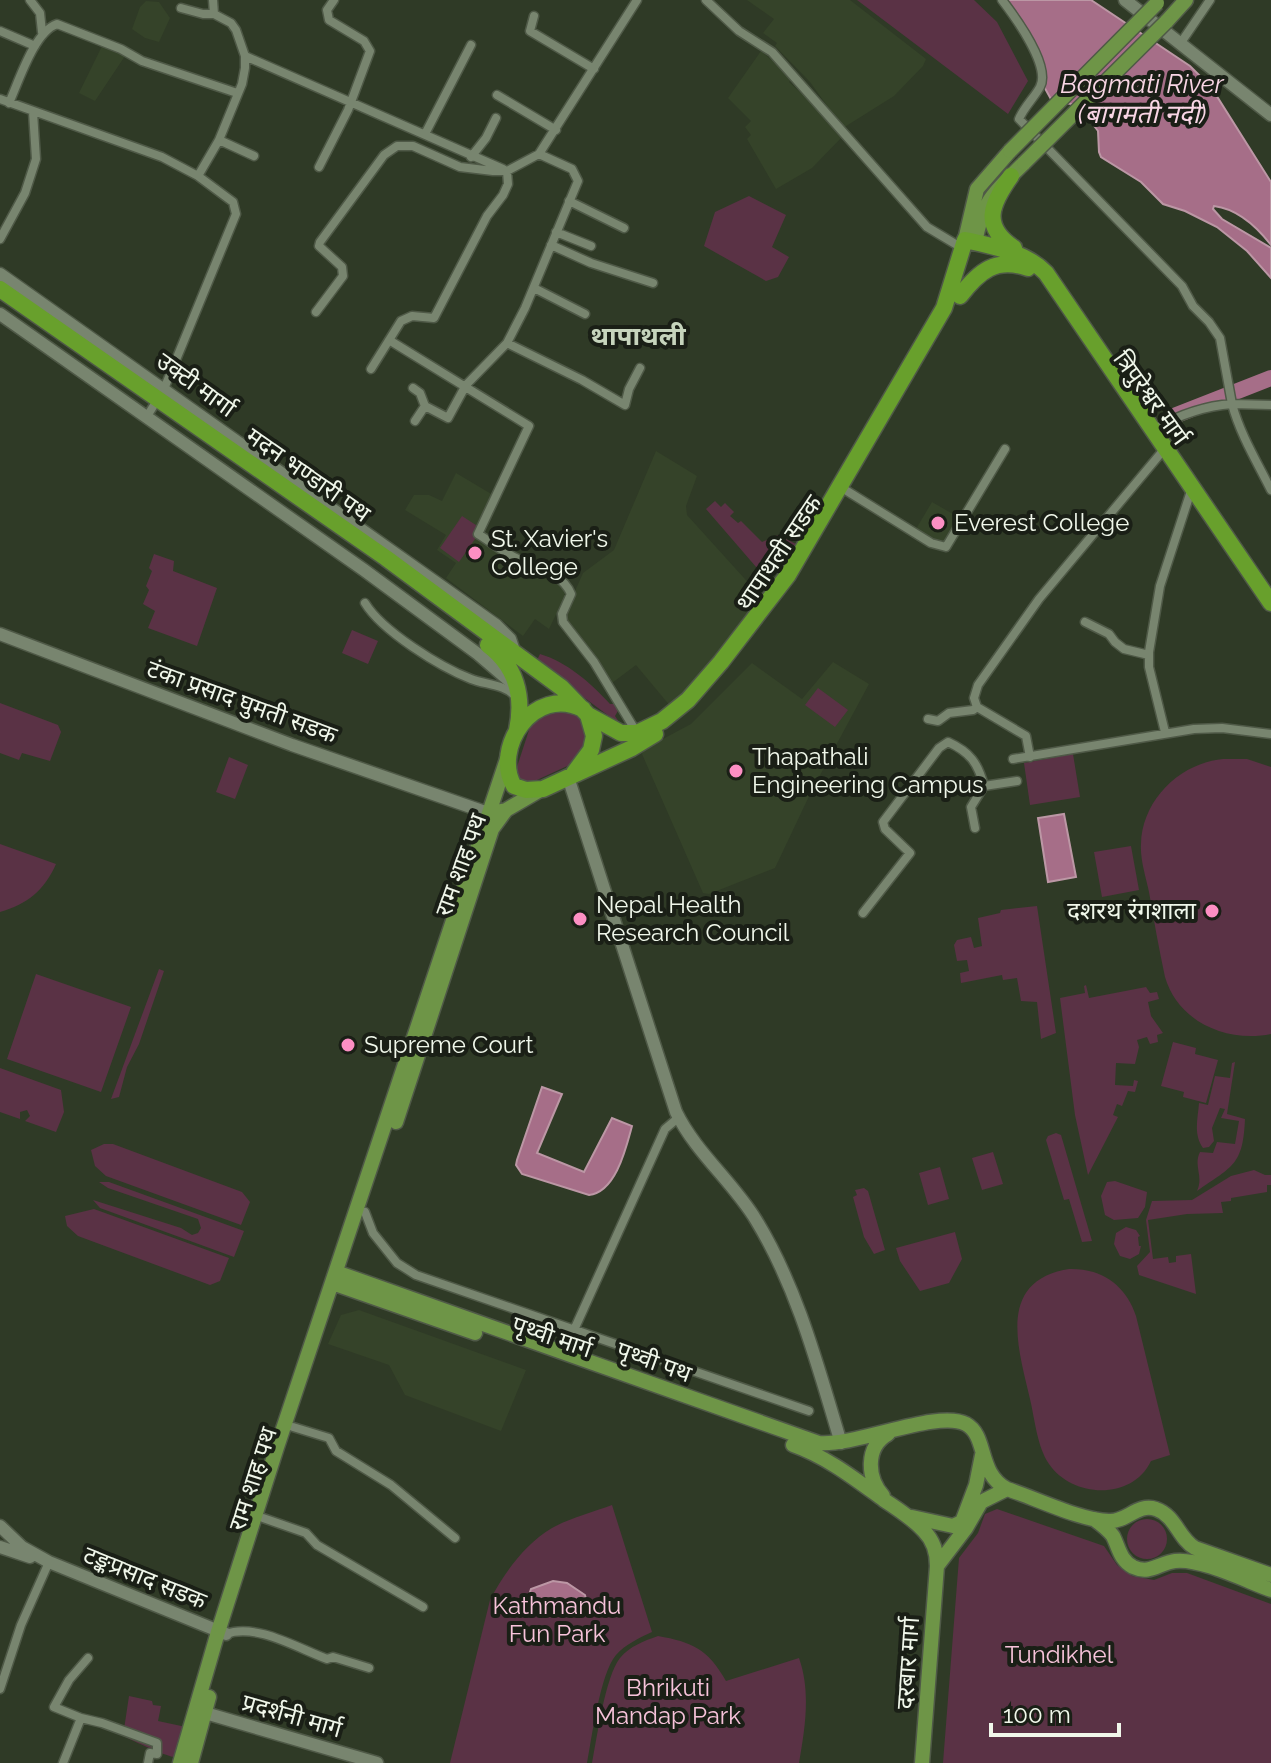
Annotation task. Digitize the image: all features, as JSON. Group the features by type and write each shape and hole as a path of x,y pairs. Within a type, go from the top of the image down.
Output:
{"highway":[{"path":"1011,176 992,209 992,220 999,236 1030,265"},
{"name":"त्रिपुरेश्वर मार्ग","path":"965,245 1014,253 1050,278 1270,606"},
{"path":"956,294 965,245"},
{"name":"त्रिपुरेश्वर मार्ग","path":"1030,265 1270,606"},
{"path":"956,294 989,267 1030,265"},
{"name":"मदन भण्डारी पथ","path":"0,289 492,648 514,674 520,701 514,739"},
{"name":"थापाथली सडक","path":"570,776 678,720 693,707 776,606 847,491 956,294"},
{"name":"थापाथली सडक","path":"635,741 693,695 788,575 956,294"},
{"name":"मदन भण्डारी पथ","path":"0,300 386,558 562,688 588,718"},
{"path":"588,718 591,750 570,776 543,789 519,788 512,782 509,766 514,739 528,716 542,706 562,703 635,741"}],"main road":[{"path":"965,245 986,202 1186,0"},
{"path":"965,245 977,189 1010,151 1159,2"},
{"path":"490,808 514,739"},
{"path":"506,810 543,789"},
{"name":"राम शाह पथ","path":"200,1712 222,1633 490,808 506,810 492,829 428,1029 365,1212 338,1279 293,1427 222,1633"},
{"name":"पृथ्वी मार्ग","path":"338,1279 760,1428 819,1443 841,1443"},
{"path":"841,1443 933,1421 966,1424 974,1432 995,1482 1007,1489 1094,1519 1110,1521 1137,1509 1159,1510 1168,1515 1186,1543 1271,1575"},
{"path":"760,1428 815,1453 924,1530 937,1558 937,1566"},
{"path":"891,1505 878,1490 871,1467 877,1443 896,1430"},
{"path":"906,1516 957,1526 962,1522 976,1485 982,1454"},
{"path":"937,1566 981,1502 1007,1489"},
{"path":"1094,1519 1108,1530 1119,1554 1134,1568 1156,1569 1172,1561 1193,1562 1271,1590"},
{"name":"दरबार मार्ग","path":"922,1763 937,1566"},
{"path":"180,1763 200,1712"},
{"path":"191,1763 200,1712"}],"street":[{"path":"30,0 40,13 42,22 37,43"},
{"path":"213,0 214,14"},
{"path":"319,167 352,101 370,51 364,41 329,20 324,0"},
{"path":"327,10 334,0"},
{"path":"316,312 343,276 342,267 322,251 320,242 391,149 413,146 460,167 507,171 539,154 637,0"},
{"path":"706,0 739,31 772,52 927,227 965,245"},
{"path":"1002,0 1030,42 1041,71 1042,83 1019,119 1182,286 1193,306 1220,338 1238,427 1252,448 1271,490"},
{"path":"1125,0 1271,115"},
{"path":"1180,44 1210,0"},
{"path":"181,8 214,14 231,23 245,56 242,84 219,140 198,176"},
{"path":"534,16 530,31 594,69"},
{"path":"155,404 236,214 233,202 198,176 162,157 5,101 46,28 57,24 121,49 142,61 237,93"},
{"path":"0,31 37,43"},
{"path":"425,134 471,45"},
{"path":"245,56 507,171"},
{"path":"497,95 556,130"},
{"path":"0,239 25,193 36,159 33,112"},
{"path":"471,157 496,118"},
{"path":"219,140 254,156"},
{"path":"413,388 420,393 425,406 448,418 466,385 507,343 534,288 578,181 572,169 539,154"},
{"path":"371,369 395,328 406,318 434,318 490,211 503,195 508,184 507,171"},
{"path":"569,201 624,228"},
{"path":"556,232 591,246"},
{"path":"551,245 591,263 653,283"},
{"name":"उक्टी मार्गा","path":"0,274 155,404"},
{"path":"534,288 585,314"},
{"path":"0,314 155,404 293,519 510,680 520,701"},
{"path":"389,340 529,426 478,534 518,559 538,565 567,585 571,594 562,614 563,622 594,662 635,741"},
{"path":"507,343 625,405 640,368"},
{"path":"1154,429 1177,415 1231,401 1271,405"},
{"path":"415,421 425,406"},
{"path":"847,491 931,543 946,547 1005,449"},
{"path":"1030,757 1026,736 977,707 974,698 978,685 1039,599 1161,453"},
{"path":"1165,732 1149,667 1149,655 1160,586 1190,494"},
{"path":"365,603 380,621 437,663 475,680 504,688 520,701"},
{"path":"1085,622 1109,634 1124,649 1149,655"},
{"name":"टंका प्रसाद घुमती सडक","path":"0,634 264,735 470,807 490,808"},
{"path":"928,719 938,721 949,713 977,707"},
{"path":"1013,759 1165,732 1222,728 1271,734"},
{"path":"863,913 910,853 885,829 883,822 939,748 948,742 978,764 984,786 971,807 975,828"},
{"path":"570,776 677,1115 692,1140 740,1197 769,1242 807,1329 841,1443"},
{"path":"984,786 1017,781"},
{"path":"572,1329 665,1129 677,1115"},
{"path":"365,1212 373,1233 406,1270 809,1411"},
{"path":"293,1427 329,1438 336,1451 391,1485 455,1538"},
{"path":"263,1518 306,1533 317,1545 423,1607"},
{"name":"टङ्कप्रसाद सडक","path":"1,1536 49,1562 222,1633"},
{"path":"0,1689 21,1625 49,1562"},
{"path":"222,1633 258,1633 327,1659 333,1657 369,1668"},
{"path":"88,1658 69,1680 54,1707 157,1743 157,1754 150,1753 148,1763"},
{"name":"प्रदर्शनी मार्ग","path":"200,1712 373,1762"},
{"path":"63,1763 81,1718"}],"shaded area":[{"path":"747,0 850,0 926,59 894,96 843,128 810,82 775,46 777,43 763,33 774,19"},
{"path":"146,1 159,2 170,18 159,42 145,38 132,29 140,7"},
{"path":"102,46 125,56 95,101 79,93"},
{"path":"761,51 792,78 789,82 842,137 812,168 776,189 747,139 751,135 745,127 751,121 728,98"},
{"path":"656,451 697,476 686,506 687,515 763,599 671,707 636,665 612,683 563,618 583,573 614,550"},
{"name":"St. Xavier's College","path":"456,473 493,495 475,528 512,555 538,565 564,587 565,596 549,629 535,619 523,636 446,578 456,563 437,550 446,535 405,510 414,495 429,495 442,501"},
{"name":"Everest College","path":"932,502 960,518 943,544 916,529"},
{"name":"Thapathali Engineering Campus","path":"833,662 869,684 811,792 775,868 709,894 703,893 642,754 644,749 691,724 752,663 802,699"},
{"path":"359,1310 526,1370 501,1431 405,1395 389,1365 328,1344 341,1315"}],"green space":[{"path":"857,0 974,0 997,22 1028,81 1008,114"},
{"path":"749,196 786,215 772,247 789,257 778,277 766,281 704,246 715,212"},
{"path":"715,501 721,507 725,503 734,512 730,516 738,523 741,521 762,542 778,535 796,544 792,551 787,549 773,573 768,570 763,575 706,509"},
{"path":"462,516 482,529 459,562 440,548"},
{"path":"154,554 174,561 173,571 217,588 197,646 148,628 155,611 143,604 149,590 146,586"},
{"path":"352,630 378,641 368,664 342,653"},
{"path":"540,654 569,668 610,704 616,704 619,709 615,716 621,725 543,667 537,660"},
{"path":"818,688 848,710 835,727 805,705"},
{"path":"0,703 58,725 61,732 50,761 22,753 19,760 0,753"},
{"path":"555,708 578,717 585,724 590,738 576,762 526,785 514,776 531,724"},
{"path":"1073,754 1080,797 1030,805 1024,763"},
{"path":"229,757 248,765 235,799 216,792"},
{"name":"दशरथ रंगशाला","path":"1223,759 1247,759 1271,767 1271,1034 1238,1035 1206,1026 1181,1006 1171,993 1142,862 1143,828 1148,813 1166,786 1192,768"},
{"path":"0,844 56,864 34,895 0,912"},
{"path":"1131,846 1139,890 1102,897 1094,852"},
{"path":"1037,906 1056,1033 1041,1039 1037,1002 1021,1001 1017,978 1003,980 1002,975 961,983 960,973 969,971 967,960 957,961 954,945 957,940 971,937 974,948 982,946 978,918 1000,913 1001,910"},
{"path":"159,969 164,971 139,1044 127,1067 119,1097 111,1099"},
{"path":"36,974 131,1007 101,1092 7,1059"},
{"path":"1086,985 1089,998 1146,987 1150,993 1157,992 1159,999 1148,1002 1151,1016 1163,1033 1157,1035 1158,1042 1150,1044 1147,1037 1137,1040 1139,1047 1135,1064 1116,1063 1115,1085 1133,1086 1134,1080 1138,1081 1135,1092 1128,1091 1122,1106 1117,1104 1113,1115 1118,1117 1088,1175 1075,1115 1060,998 1085,993"},
{"path":"1173,1042 1196,1048 1195,1054 1218,1060 1206,1103 1183,1097 1184,1092 1161,1086"},
{"path":"1235,1062 1227,1114 1245,1119 1242,1146 1234,1163 1197,1191 1200,1152 1213,1153 1217,1142 1235,1144 1239,1121 1221,1118 1225,1109 1220,1108 1212,1128 1214,1141 1209,1147 1203,1148 1200,1143 1197,1126 1199,1103 1208,1105 1215,1076 1230,1078 1232,1063"},
{"path":"0,1068 61,1090 64,1112 56,1132 25,1121 30,1116 27,1110 20,1112 20,1119 0,1112"},
{"path":"1056,1133 1061,1135 1092,1241 1082,1242 1069,1199 1064,1200 1046,1140"},
{"path":"113,1144 242,1192 250,1202 241,1225 106,1176 95,1166 91,1150"},
{"path":"993,1152 1003,1184 982,1190 972,1158"},
{"path":"940,1167 949,1199 928,1205 919,1173"},
{"path":"1254,1170 1271,1175 1267,1192 1221,1202 1223,1213 1148,1220 1153,1259 1168,1257 1169,1263 1176,1262 1176,1256 1191,1254 1196,1294 1139,1275 1137,1266 1150,1252 1146,1220 1152,1201 1192,1200 1231,1176"},
{"path":"1115,1181 1147,1192 1145,1207 1138,1218 1114,1220 1105,1215 1101,1196 1107,1182"},
{"path":"99,1182 109,1182 244,1231 234,1257 100,1208 93,1200 181,1228 192,1235 201,1228 198,1219 108,1188"},
{"path":"864,1188 868,1191 885,1250 874,1254 864,1237 853,1197 857,1195 855,1190"},
{"path":"94,1209 229,1258 220,1281 210,1285 78,1236 67,1226 65,1216"},
{"path":"1126,1227 1136,1230 1140,1236 1139,1254 1130,1259 1120,1256 1114,1244 1116,1233"},
{"path":"955,1232 962,1259 949,1283 920,1291 900,1261 896,1248"},
{"path":"1081,1269 1111,1280 1132,1305 1170,1455 1151,1461 1142,1474 1116,1488 1086,1489 1072,1484 1049,1464 1039,1441 1021,1360 1018,1320 1021,1302 1030,1287 1046,1276"},
{"name":"Kathmandu Fun Park","path":"612,1505 652,1632 624,1648 610,1664 597,1706 587,1763 450,1763 490,1600 502,1580 524,1551 552,1528"},
{"name":"Tundikhel","path":"997,1509 1104,1546 1117,1565 1132,1576 1154,1580 1172,1573 1187,1573 1271,1604 1271,1763 943,1763 959,1558 978,1533 985,1514"},
{"path":"1147,1519 1161,1525 1167,1539 1161,1553 1147,1559 1133,1553 1127,1539 1133,1525"},
{"name":"Bhrikuti Mandap Park","path":"658,1636 690,1644 706,1654 726,1681 799,1658 806,1697 799,1763 592,1763 602,1708 615,1667 628,1650"},
{"path":"129,1696 161,1706 158,1721 186,1727 174,1757 123,1736"}],"water":[{"name":"Bagmati River (बागमती नदी)","path":"1002,0 1091,0 1190,66 1211,87 1271,182 1271,245 1239,215 1223,208 1214,206 1213,209 1222,219 1271,248 1271,278 1247,251 1217,227 1163,204 1141,182 1101,157 1098,131 1078,105 1052,101 1042,83 1036,56"},
{"path":"1064,814 1076,877 1048,882 1038,818"},
{"path":"542,1087 562,1094 537,1153 584,1172 612,1118 632,1126 613,1178 598,1192 589,1195 522,1174 516,1165"},
{"path":"553,1581 567,1583 585,1595 588,1607 583,1616 568,1616 553,1601 531,1600 531,1589"}],"waterway":[{"path":"1174,416 1271,378"}],"place":[{"name":"Everest College","path":"938,523"},
{"name":"St. Xavier's College","path":"475,553"},
{"name":"Thapathali Engineering Campus","path":"736,771"},
{"name":"दशरथ रंगशाला","path":"1212,911"},
{"name":"Nepal Health Research Council","path":"580,919"},
{"name":"Supreme Court","path":"348,1045"}],"district":[{"name":"थापाथली","path":"638,336"}]}
